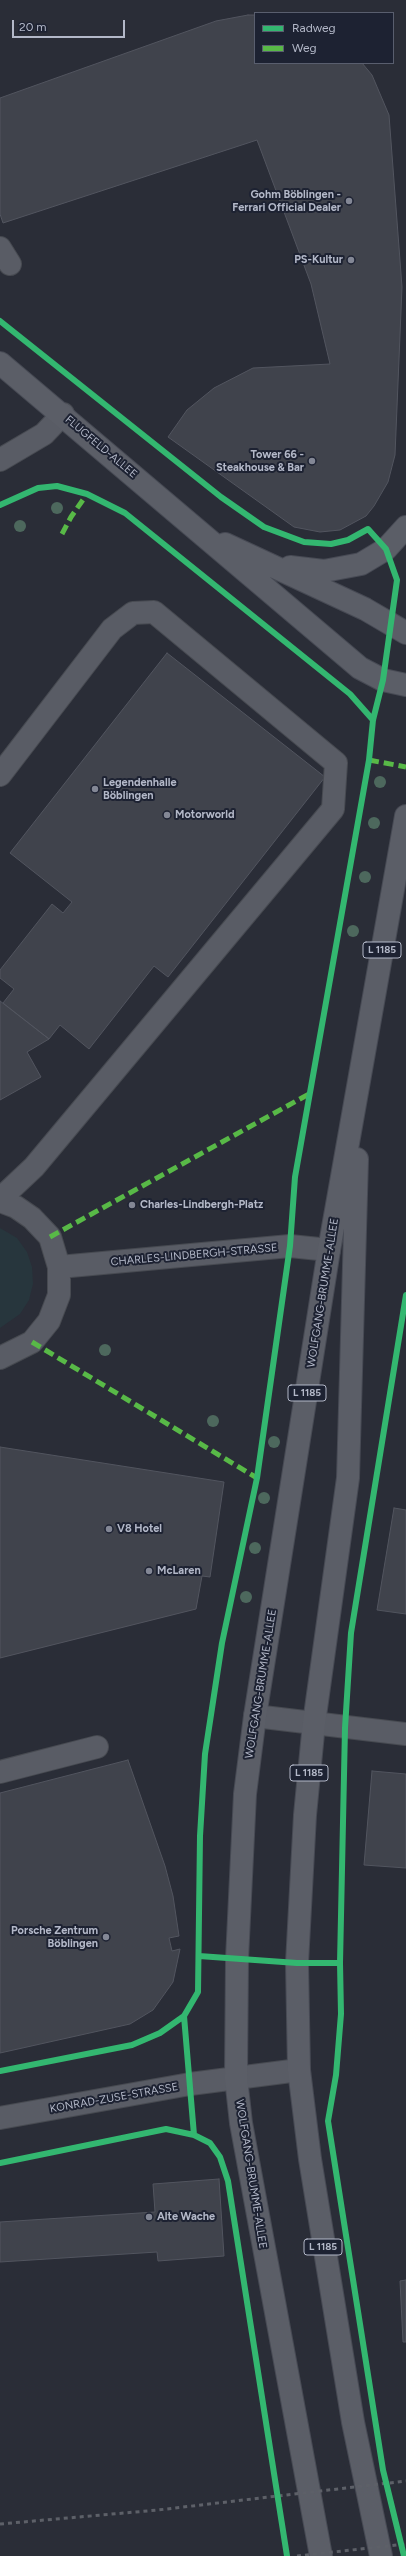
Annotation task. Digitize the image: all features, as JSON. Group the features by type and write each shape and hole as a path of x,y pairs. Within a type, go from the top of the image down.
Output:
{"main road":[{"name":"FLUGFELD-ALLEE","path":"0,362 360,668 383,680 406,686"},
{"path":"272,566 324,571 360,564 386,549 406,527"},
{"name":"FLUGFELD-ALLEE","path":"200,533 365,609 406,633"},
{"name":"WOLFGANG-BRUMME-ALLEE","path":"321,2556 241,2122 236,2078 237,1959 245,1794 255,1716 329,1250 406,816"},
{"name":"L 1185","path":"359,1084 348,1478 314,1723 305,1816 297,1963 299,2070 310,2159 338,2337 381,2556"}],"street":[{"path":"0,460 44,434 63,414"},
{"path":"0,775 112,629 133,613 154,612 336,763 333,809 34,1167 0,1200 16,1207 32,1218 50,1237 59,1267 59,1295 49,1321 32,1342 0,1358"},
{"name":"CHARLES-LINDBERGH-STRASSE","path":"59,1267 290,1246 329,1250"},
{"path":"255,1716 406,1734"},
{"path":"0,1772 98,1747"},
{"name":"KONRAD-ZUSE-STRASSE","path":"0,2118 190,2084 299,2070"}],"path":[{"path":"0,2163 166,2129 194,2136"}],"shaded area":[{"path":"0,1228 17,1238 27,1252 32,1267 33,1284 29,1300 20,1314 0,1328"}],"building":[{"name":"PS-Kultur","path":"254,15 254,64 363,64 372,75 389,115 402,287 395,455 388,482 374,506 366,516 340,530 320,532 294,527 168,437 187,410 214,388 253,368 330,364 311,284 257,140 3,223 0,214 0,98 216,21"},
{"name":"Motorworld","path":"167,653 325,777 168,977 154,966 89,1049 60,1025 49,1039 3,1003 14,989 0,978 0,970 52,904 63,913 72,902 10,853"},
{"path":"0,1001 49,1039 27,1052 41,1077 0,1100"},
{"name":"V8 Hotel","path":"0,1447 224,1482 210,1577 202,1576 196,1609 0,1658"},
{"path":"394,1508 406,1510 406,1614 377,1610"},
{"path":"128,1760 165,1866 173,1896 179,1936 169,1938 172,1951 180,1949 173,1982 153,2010 130,2024 0,2053 0,1793"},
{"path":"372,1771 406,1774 406,1868 364,1865"},
{"name":"Alte Wache","path":"219,2179 224,2256 158,2261 157,2252 0,2262 0,2222 155,2212 153,2184"},
{"path":"406,2280 406,2342 403,2342 400,2281"}],"railway":[{"path":"0,2524 158,2510 406,2481"},
{"path":"297,2556 406,2544"}],"marked path":[{"path":"62,534 71,517 87,494"},
{"path":"369,760 406,767"},
{"path":"50,1237 309,1094"},
{"path":"32,1342 257,1478"}],"cycle path":[{"path":"0,321 221,497 264,527 304,542 331,544 348,540 368,529 386,549 397,580 383,680 373,720 369,760 295,1177 290,1246 257,1478 222,1643 205,1754 200,1836 198,1992 184,2016 160,2033 132,2045 0,2071"},
{"path":"0,505 38,488 57,486 87,494 125,513 350,694 373,720"},
{"path":"404,2556 383,2470 328,2121 336,2075 341,2014 340,1963 345,1728 351,1633 406,1295"},
{"path":"199,1956 297,1963 340,1963"},
{"path":"184,2016 194,2135 210,2143 220,2157 228,2181 287,2556"},
{"path":"0,2163 166,2129 194,2135"}],"place":[{"name":"Gohm Böblingen - Ferrari Official Dealer","path":"349,201"},
{"name":"PS-Kultur","path":"351,260"},
{"name":"Tower 66 - Steakhouse & Bar","path":"312,461"},
{"name":"Legendenhalle Böblingen","path":"95,789"},
{"name":"Motorworld","path":"167,815"},
{"name":"Charles-Lindbergh-Platz","path":"132,1205"},
{"name":"V8 Hotel","path":"109,1529"},
{"name":"McLaren","path":"149,1571"},
{"name":"Porsche Zentrum Böblingen","path":"106,1937"},
{"name":"Alte Wache","path":"149,2217"}]}
